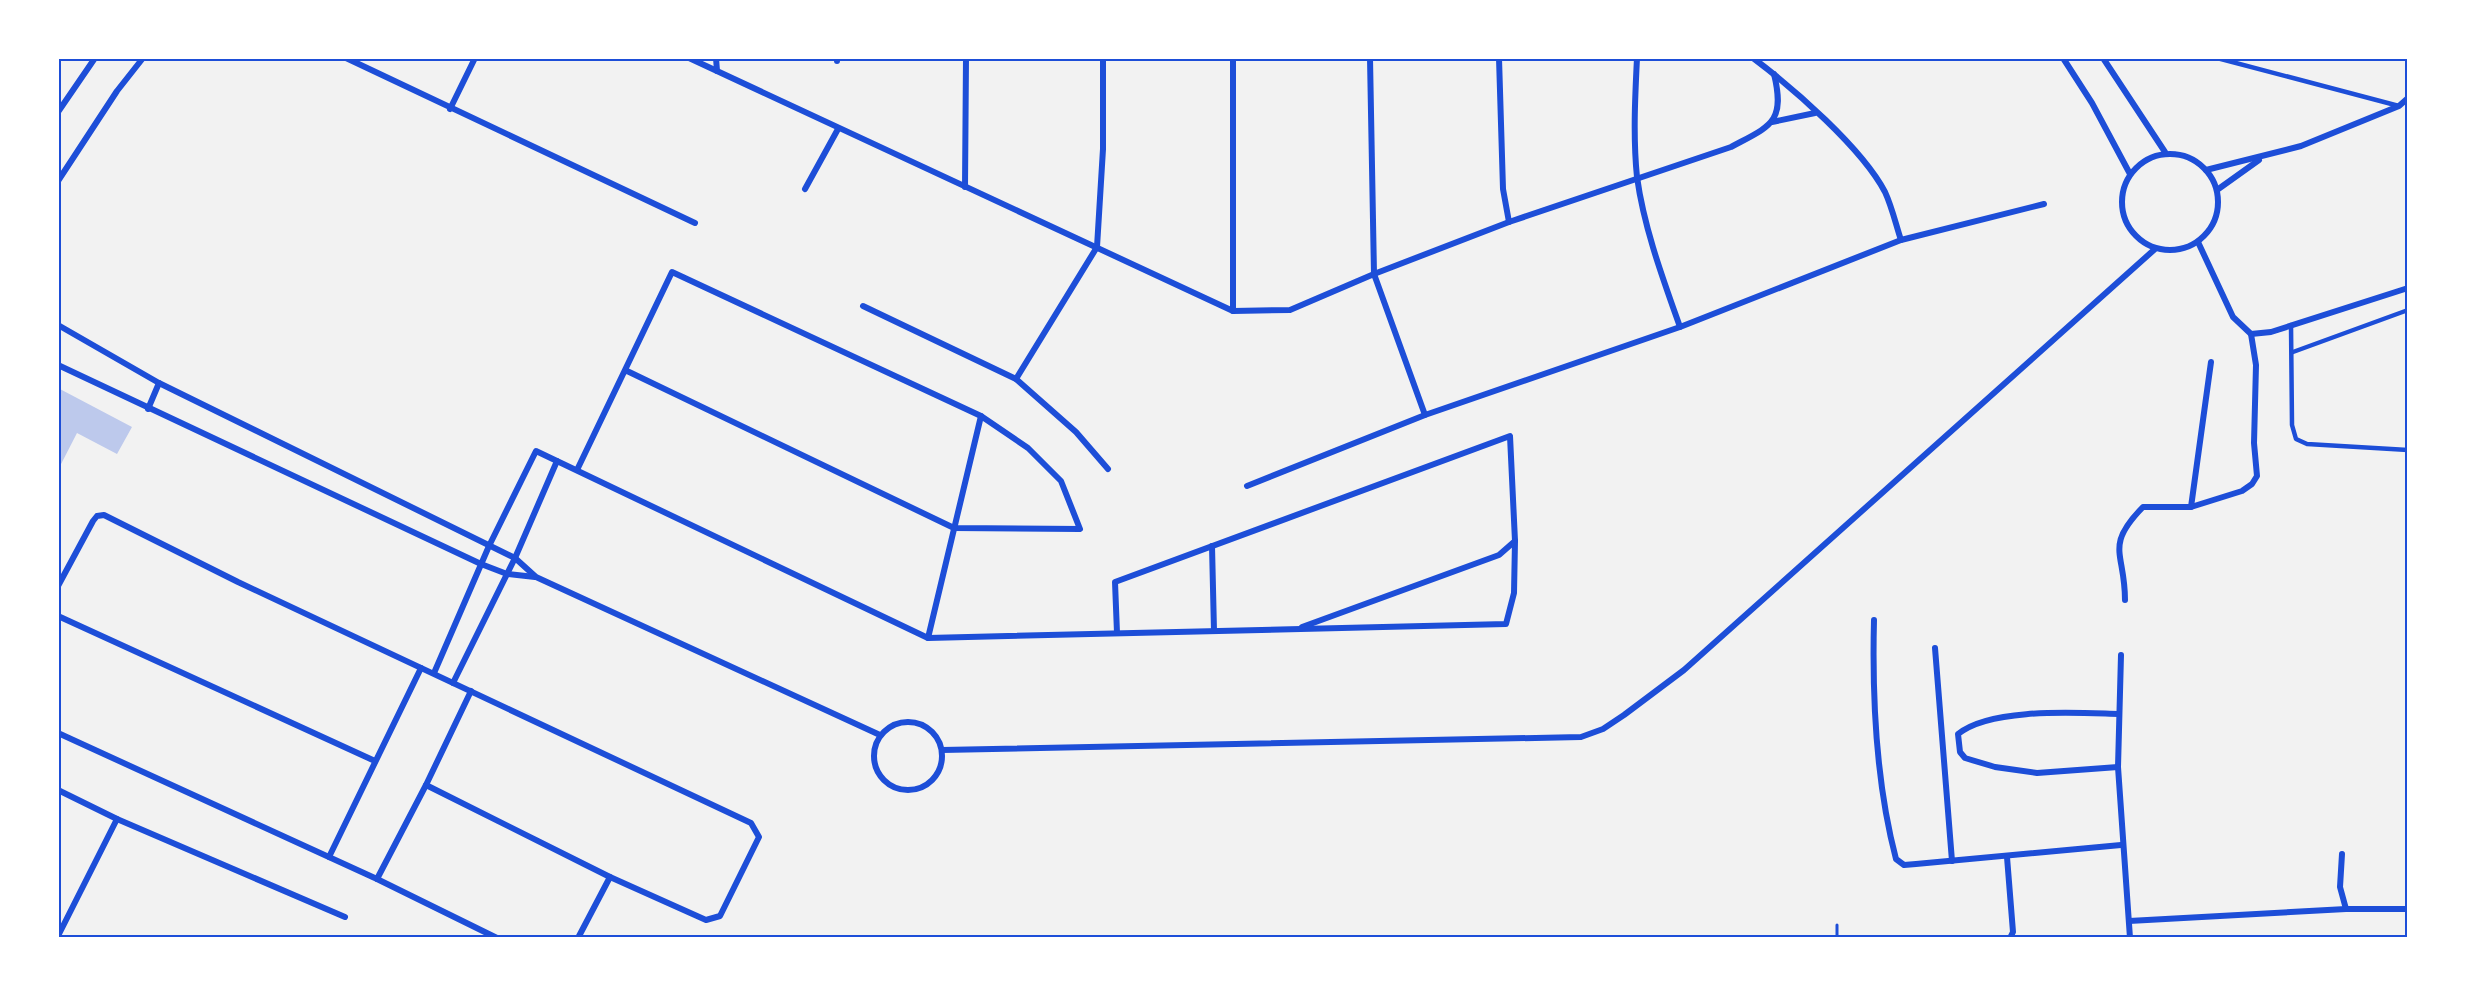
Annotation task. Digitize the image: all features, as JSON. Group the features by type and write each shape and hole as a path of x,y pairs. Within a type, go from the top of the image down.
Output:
{"street":[{"path":"58,112 95,58"},
{"path":"58,182 117,91 143,58"},
{"path":"346,58 695,223"},
{"path":"450,109 475,58"},
{"path":"689,58 1233,311 1290,310 1374,274 1509,222 1731,147 1772,122 1815,113"},
{"path":"716,58 717,71"},
{"path":"965,187 966,58"},
{"path":"1016,380 1097,247 1103,149 1103,58"},
{"path":"1233,58 1233,311"},
{"path":"1370,58 1374,274 1425,415"},
{"path":"1499,58 1503,189 1509,222"},
{"path":"1637,58 1634,131 1638,180 1660,272 1680,327"},
{"path":"1753,58 1774,74 1855,149 1885,192 1901,240"},
{"path":"2063,58 2092,103 2130,174"},
{"path":"2103,58 2165,152"},
{"path":"1772,122 1779,112 1779,94 1774,74"},
{"path":"2206,170 2262,158 2301,146 2398,106 2408,98"},
{"path":"805,189 838,129"},
{"path":"2165,152 2196,161 2206,170 2217,190 2219,205 2216,219 2209,232 2198,242 2177,250 2155,249 2136,236 2126,222 2122,206 2124,188 2130,174 2144,161 2165,152"},
{"path":"2217,190 2262,158"},
{"path":"1247,486 1425,415 1680,327 1901,240 2044,204"},
{"path":"2198,242 2234,317 2251,334 2257,335 2408,288"},
{"path":"942,750 1581,737 1603,729 1684,670 2155,249"},
{"path":"576,470 672,272 981,416 1028,448 1061,481 1080,529 954,528 625,369"},
{"path":"863,306 1016,380 1076,432 1108,469"},
{"path":"58,325 159,383 515,558 536,577 880,735"},
{"path":"2125,600 2125,578 2117,548 2126,525 2143,507 2191,507 2242,491 2252,484 2257,476 2254,443 2256,365 2251,334"},
{"path":"2191,507 2211,362"},
{"path":"58,365 481,564 507,574 536,577"},
{"path":"148,409 159,383"},
{"path":"928,638 981,416"},
{"path":"434,674 489,546 536,451 928,638 1506,624 1514,593 1515,540 1510,436 1114,582 1117,633"},
{"path":"453,682 515,558 557,461"},
{"path":"58,586 93,521 97,516 104,515 421,668 751,823 758,832 757,844 720,916 714,920 706,920 610,877 426,785"},
{"path":"1296,629 1499,555 1515,540"},
{"path":"1212,546 1214,631"},
{"path":"58,616 375,761"},
{"path":"1874,620 1873,664 1879,755 1896,859 1904,865 2121,845"},
{"path":"1935,648 1952,861"},
{"path":"2121,655 2118,767 2121,845 2130,938"},
{"path":"329,857 421,668"},
{"path":"377,879 471,691"},
{"path":"2118,767 2037,773 1995,767 1965,759 1960,752 1958,734 1967,727 2020,715 2059,711 2119,714"},
{"path":"910,721 931,730 942,750 942,759 935,777 919,789 900,790 891,786 877,772 873,753 880,735 899,722 910,721"},
{"path":"58,732 377,879 497,938"},
{"path":"58,790 117,819 345,918"},
{"path":"58,936 117,819"},
{"path":"2342,854 2340,887 2346,909"},
{"path":"2007,857 2013,932 2010,938"},
{"path":"578,938 610,877"},
{"path":"2129,921 2346,909 2408,909"}],"lane":[{"path":"2217,58 2398,106"},
{"path":"2293,352 2408,310"},
{"path":"2291,325 2292,425 2296,439 2307,444 2408,450"}],"path":[{"path":"1836,925 1837,938"}],"building":[{"path":"58,388 132,427 117,454 77,433 58,470"}]}
